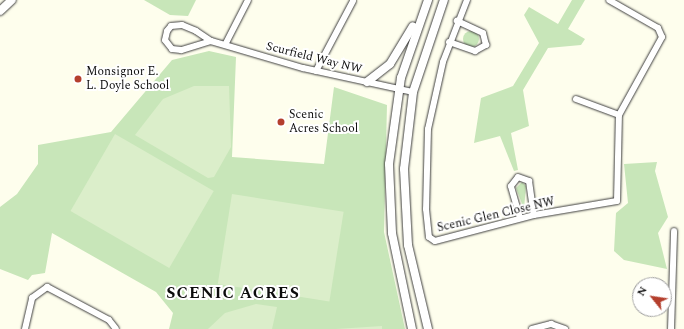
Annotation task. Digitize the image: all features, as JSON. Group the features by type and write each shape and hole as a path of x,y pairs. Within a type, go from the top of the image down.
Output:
{"street":[{"path":"0,11 12,0"},
{"path":"226,43 248,0"},
{"path":"412,329 397,268 390,211 391,144 399,89 419,20 428,0"},
{"path":"428,329 412,266 405,206 405,148 413,92 444,0"},
{"name":"Scenic Glen Close NW","path":"467,0 449,42 435,90 427,140 425,195 429,237 436,241 446,240 520,218 617,201 619,115 662,37 658,28 609,0"},
{"path":"316,71 353,1"},
{"path":"366,82 390,64 419,20"},
{"path":"449,42 475,51 486,45 483,33 457,21"},
{"name":"Scurfield Way NW","path":"212,41 178,50 169,47 165,37 169,28 178,24 212,41 226,43 316,71 413,92"},
{"path":"576,99 619,115"},
{"path":"520,218 511,186 518,177 529,181 534,215"},
{"path":"671,329 674,231"},
{"path":"25,329 32,298 47,288 109,320 116,329"},
{"path":"532,329 551,324 565,329"}],"green space":[{"path":"144,0 196,0 188,16 170,15"},
{"path":"572,0 585,0 568,29 585,39 581,45 548,48 523,90 529,126 511,133 518,170 514,171 500,136 474,143 481,98 513,86 539,43 524,15 529,7 558,24"},
{"path":"468,31 474,31 479,36 477,45 474,47 468,47 463,42 463,36"},
{"path":"209,51 236,57 232,157 324,164 334,87 387,105 384,232 405,329 169,329 173,313 156,292 52,233 45,273 32,275 28,280 0,269 0,207 17,194 38,164 38,145 111,132 172,60"},
{"path":"194,86 229,86 231,147 214,177 208,178 135,135 163,99"},
{"path":"115,134 214,191 169,268 70,211"},
{"path":"657,162 655,171 668,217 658,233 667,269 624,260 614,251 616,213 628,203 624,164"},
{"path":"522,182 526,186 524,209 516,188"},
{"path":"232,194 344,212 329,302 218,284"},
{"path":"256,304 277,307 272,329 208,329 225,313"},
{"path":"382,326 382,329 336,329"}],"place":[{"name":"Monsignor E. L. Doyle School","path":"78,79"},
{"name":"Scenic Acres School","path":"281,122"}],"district":[{"name":"SCENIC ACRES","path":"233,293"}]}
